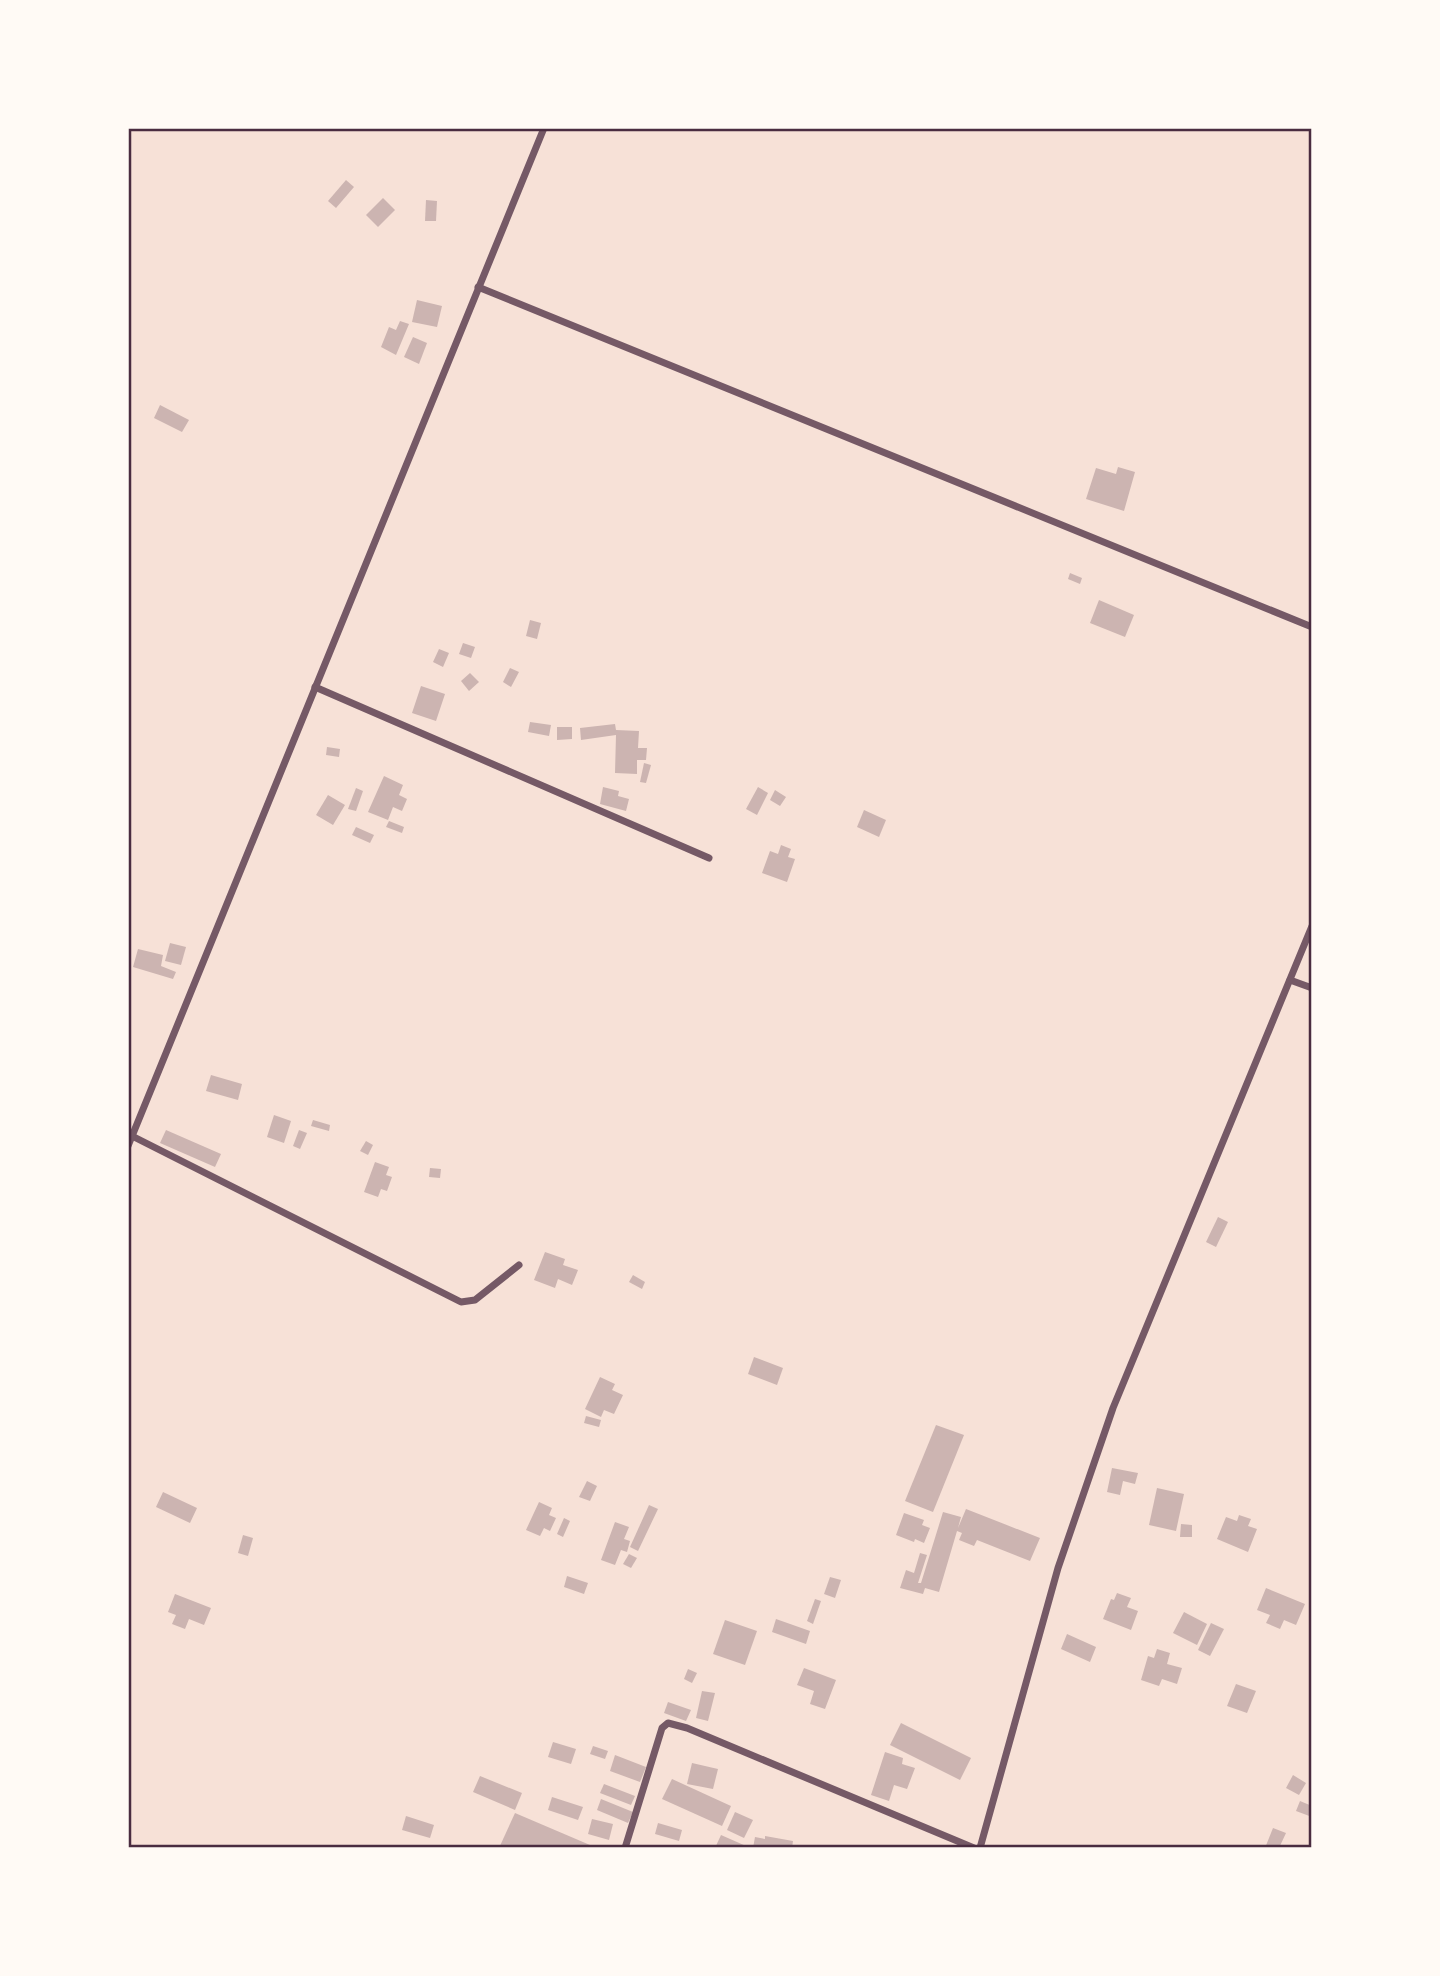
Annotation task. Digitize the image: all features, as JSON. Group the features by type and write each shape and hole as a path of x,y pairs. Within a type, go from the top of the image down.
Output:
{"street":[{"path":"128,1146 544,128"},
{"path":"478,287 1312,627"},
{"path":"315,687 709,858"},
{"path":"980,1848 1058,1568 1113,1408 1312,926"},
{"path":"1290,980 1312,988"},
{"path":"132,1136 461,1302 475,1300 520,1265"},
{"path":"625,1848 662,1728 668,1723 687,1728 974,1848"}],"building":[{"path":"346,180 354,187 336,208 328,201"},
{"path":"383,198 395,210 378,227 366,215"},
{"path":"426,200 437,201 436,221 425,221"},
{"path":"417,300 442,306 437,327 412,322"},
{"path":"400,321 409,324 396,355 381,347 389,327 396,330"},
{"path":"413,337 427,343 419,364 404,357"},
{"path":"160,405 189,420 182,432 154,418"},
{"path":"1118,467 1135,472 1124,511 1086,499 1096,468 1116,474"},
{"path":"1070,573 1082,578 1080,584 1068,579"},
{"path":"1099,600 1134,615 1125,637 1090,623"},
{"path":"530,620 541,623 537,639 526,636"},
{"path":"463,643 475,647 471,658 459,654"},
{"path":"439,649 449,653 443,667 433,662"},
{"path":"510,668 519,672 511,687 503,682"},
{"path":"470,673 479,682 469,691 461,681"},
{"path":"421,686 445,694 436,721 412,713"},
{"path":"530,722 551,725 549,736 528,732"},
{"path":"615,724 616,730 639,731 638,748 647,748 646,760 637,760 637,774 615,773 616,735 581,740 580,728"},
{"path":"557,727 572,727 572,739 557,740"},
{"path":"327,747 340,749 339,757 326,755"},
{"path":"644,763 651,765 646,783 640,782"},
{"path":"384,776 403,785 399,795 407,799 402,811 393,807 388,820 368,812"},
{"path":"603,787 619,791 618,796 629,799 626,811 600,804"},
{"path":"758,787 768,793 757,815 746,809"},
{"path":"356,788 363,791 356,811 348,809"},
{"path":"775,790 786,797 780,806 770,800"},
{"path":"328,795 345,805 333,825 316,815"},
{"path":"864,810 886,820 879,837 857,827"},
{"path":"389,821 404,827 402,833 386,827"},
{"path":"356,827 374,835 370,843 352,835"},
{"path":"781,845 791,849 788,857 795,859 787,882 762,873 770,851 778,854"},
{"path":"170,943 186,947 181,965 165,961"},
{"path":"138,949 163,955 161,966 176,972 173,979 133,967"},
{"path":"211,1075 242,1084 238,1100 206,1091"},
{"path":"274,1115 291,1121 284,1143 267,1137"},
{"path":"313,1120 330,1125 329,1131 311,1126"},
{"path":"166,1130 221,1154 215,1167 160,1143"},
{"path":"299,1130 307,1133 300,1149 293,1146"},
{"path":"366,1141 373,1145 368,1155 360,1151"},
{"path":"375,1162 389,1167 386,1175 392,1177 387,1191 381,1189 378,1197 364,1192"},
{"path":"430,1168 441,1169 440,1178 429,1177"},
{"path":"1218,1217 1228,1222 1216,1247 1206,1242"},
{"path":"545,1252 565,1259 563,1265 578,1270 572,1285 558,1279 555,1288 534,1280"},
{"path":"633,1275 645,1282 642,1289 629,1282"},
{"path":"754,1357 783,1368 777,1385 748,1374"},
{"path":"600,1377 615,1384 612,1390 623,1395 614,1414 604,1410 601,1417 585,1409"},
{"path":"586,1416 601,1420 599,1427 584,1423"},
{"path":"936,1425 964,1435 933,1512 905,1501"},
{"path":"1112,1468 1138,1473 1135,1484 1123,1481 1120,1495 1107,1492"},
{"path":"587,1481 597,1486 590,1501 579,1497"},
{"path":"1157,1488 1184,1494 1176,1531 1149,1525"},
{"path":"163,1492 197,1508 190,1523 156,1507"},
{"path":"539,1502 552,1508 549,1515 556,1518 550,1531 544,1528 540,1536 526,1530"},
{"path":"649,1505 658,1509 638,1551 630,1547"},
{"path":"966,1509 1040,1538 1030,1561 977,1540 974,1546 959,1540 962,1533 957,1531 939,1592 925,1588 923,1594 900,1588 906,1570 914,1573 920,1553 927,1555 918,1583 921,1583 943,1512 961,1517 958,1528"},
{"path":"904,1513 924,1520 922,1525 930,1528 924,1543 896,1535"},
{"path":"1239,1515 1251,1519 1248,1526 1257,1529 1248,1552 1217,1539 1226,1517 1237,1521"},
{"path":"564,1518 570,1521 563,1537 557,1534"},
{"path":"615,1522 629,1527 624,1539 630,1541 627,1552 621,1550 615,1565 601,1560"},
{"path":"1181,1524 1192,1525 1192,1537 1180,1537"},
{"path":"243,1535 253,1538 248,1556 238,1553"},
{"path":"629,1554 637,1558 631,1568 623,1564"},
{"path":"567,1576 588,1583 584,1594 564,1587"},
{"path":"830,1577 841,1580 835,1598 824,1594"},
{"path":"1266,1588 1305,1604 1296,1625 1284,1620 1280,1629 1266,1623 1270,1615 1257,1610"},
{"path":"1117,1593 1131,1598 1127,1607 1138,1611 1131,1630 1103,1619 1111,1599 1114,1600"},
{"path":"175,1594 211,1608 204,1625 189,1619 185,1629 172,1624 176,1615 168,1612"},
{"path":"815,1599 821,1601 813,1624 807,1621"},
{"path":"1184,1612 1207,1624 1197,1645 1173,1633"},
{"path":"776,1619 810,1631 806,1644 772,1632"},
{"path":"725,1620 757,1631 745,1665 713,1654"},
{"path":"1211,1623 1224,1629 1210,1656 1198,1650"},
{"path":"1067,1634 1096,1647 1090,1662 1061,1649"},
{"path":"1157,1649 1170,1653 1167,1664 1182,1668 1177,1684 1162,1679 1159,1686 1141,1680 1148,1656 1154,1658"},
{"path":"804,1668 836,1680 825,1709 810,1704 814,1691 797,1685"},
{"path":"688,1669 697,1673 692,1683 684,1679"},
{"path":"1236,1684 1256,1691 1247,1713 1227,1706"},
{"path":"702,1691 715,1693 708,1721 696,1718"},
{"path":"668,1702 691,1710 686,1721 664,1713"},
{"path":"901,1723 971,1758 960,1780 890,1745"},
{"path":"553,1742 576,1749 571,1764 548,1757"},
{"path":"593,1746 608,1751 605,1759 590,1754"},
{"path":"885,1752 903,1758 902,1764 915,1768 907,1789 894,1785 889,1801 871,1795"},
{"path":"615,1755 646,1767 640,1782 610,1771"},
{"path":"692,1763 718,1769 713,1789 687,1784"},
{"path":"1293,1775 1306,1783 1299,1795 1286,1788"},
{"path":"480,1776 522,1793 515,1810 473,1792"},
{"path":"672,1779 731,1806 722,1826 662,1799"},
{"path":"604,1784 635,1796 631,1805 600,1793"},
{"path":"552,1797 583,1807 578,1820 548,1810"},
{"path":"601,1799 633,1812 628,1823 597,1810"},
{"path":"1300,1801 1312,1806 1312,1817 1296,1811"},
{"path":"735,1812 753,1820 744,1838 727,1830"},
{"path":"515,1813 597,1848 499,1848"},
{"path":"406,1816 434,1825 430,1838 402,1830"},
{"path":"592,1819 613,1824 609,1840 588,1834"},
{"path":"658,1823 682,1830 679,1841 655,1834"},
{"path":"1273,1828 1286,1833 1279,1848 1265,1848"},
{"path":"721,1835 746,1846 715,1848"},
{"path":"765,1836 793,1841 792,1848 753,1848 755,1837 765,1839"}]}
